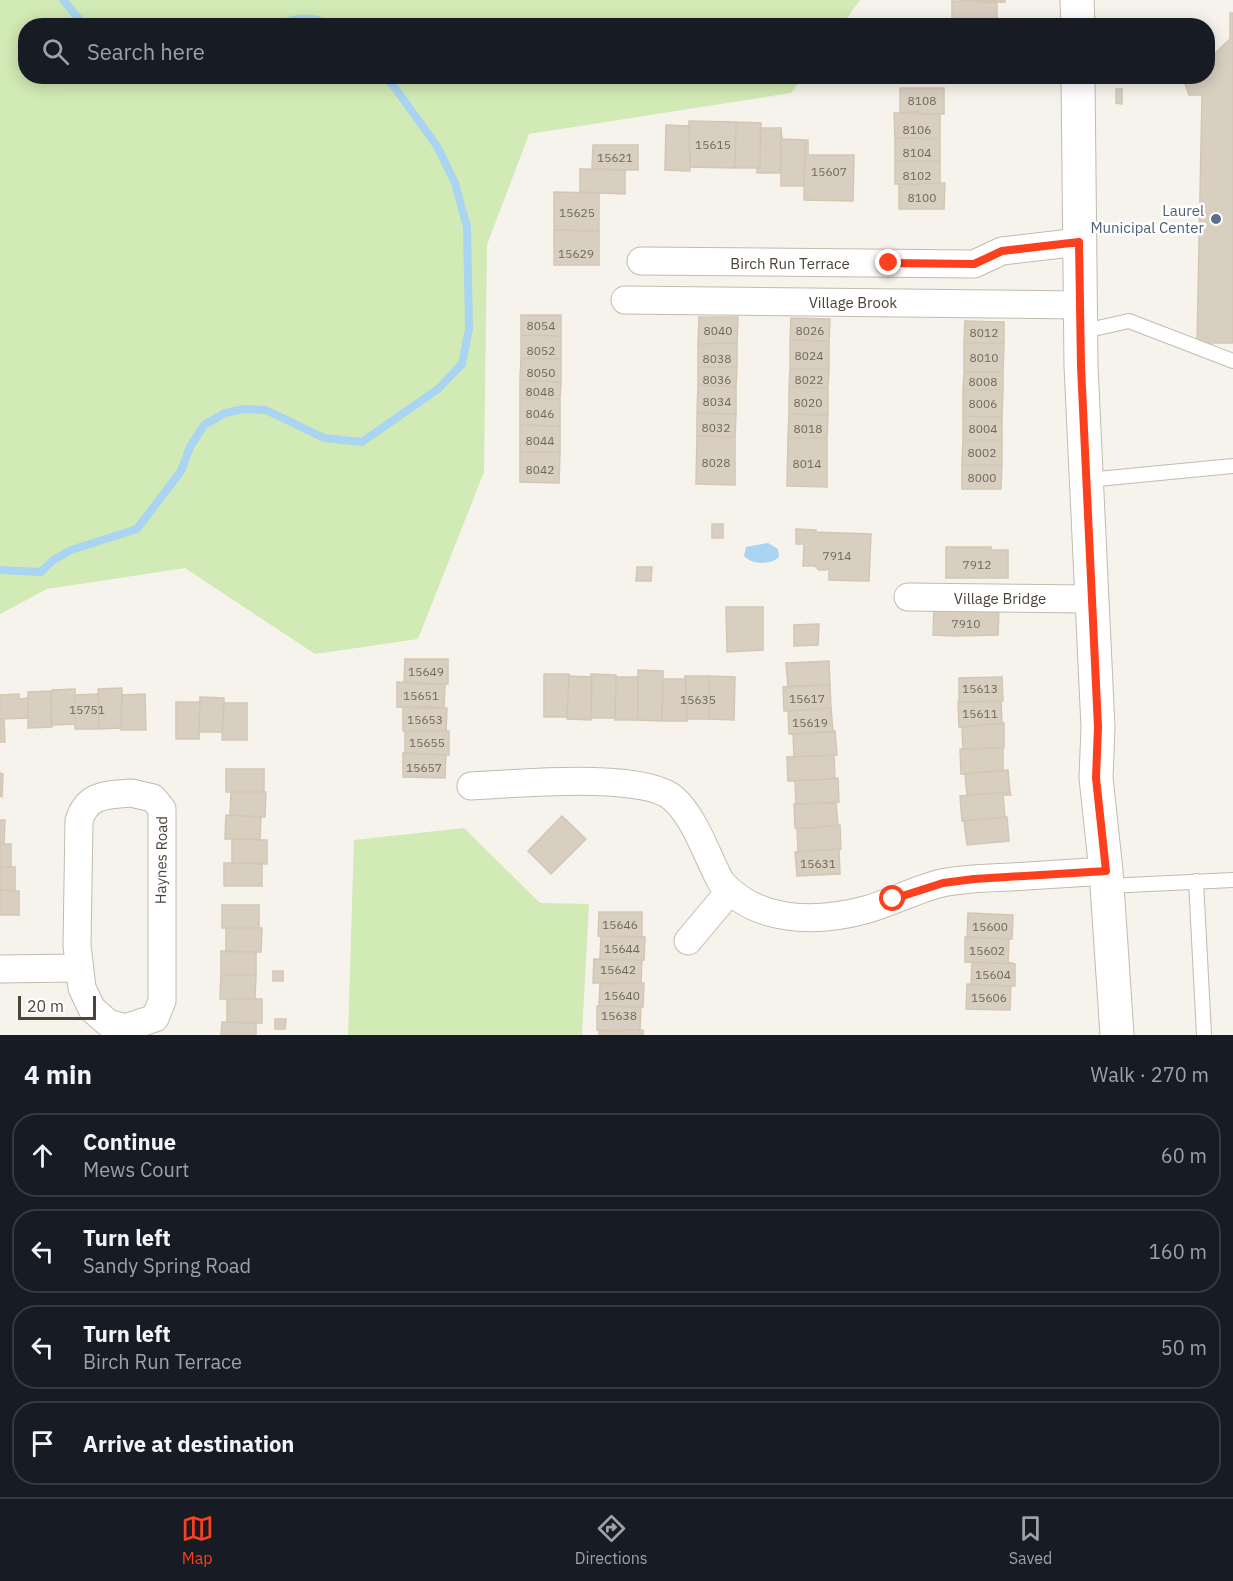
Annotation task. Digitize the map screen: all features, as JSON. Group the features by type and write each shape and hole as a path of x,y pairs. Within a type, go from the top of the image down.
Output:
{"street":[{"path":"1077,0 1078,18"},
{"path":"1078,84 1080,318 1098,727 1096,778 1107,878 1117,1035"},
{"name":"Birch Run Terrace","path":"641,261 974,264 1002,251 1079,242"},
{"name":"Village Brook","path":"625,300 1080,318"},
{"name":"Village Bridge","path":"908,597 1091,599"},
{"path":"471,786 544,782 641,785 657,789 672,797 682,808 721,882 729,892 763,910 784,917 824,918 866,910 914,891 943,883 974,879 1107,878"},
{"name":"Haynes Road","path":"131,793 153,798 162,809 162,1000 155,1018 124,1032 108,1023 92,1009 82,988 78,968 79,821 83,808 96,798 131,793"},
{"path":"688,941 729,892"},
{"path":"0,969 78,968"}],"lane":[{"path":"1080,318 1129,321 1233,361"},
{"path":"1087,480 1233,466"},
{"path":"1107,878 1233,880"},
{"path":"1196,881 1204,1035"}],"green space":[{"path":"0,0 860,0 847,18 18,18 18,84 798,84 791,93 529,134 487,245 484,472 418,639 315,654 185,568 47,589 0,614"},
{"path":"464,828 540,903 589,904 582,1035 348,1035 354,840"}],"water":[{"path":"768,543 778,549 779,557 776,560 767,563 756,562 744,556 746,547"}],"building":[{"path":"960,0 1005,0 1005,2 979,3 979,1"},
{"path":"952,1 997,1 997,18 952,18"},
{"name":"Laurel Municipal Center","path":"1230,13 1233,13 1233,343 1197,343 1202,95 1189,95 1185,84 1215,84 1215,53 1230,39"},
{"path":"900,88 944,88 944,114 900,113"},
{"path":"1116,89 1122,89 1122,104 1116,103"},
{"path":"920,112 920,114 940,114 940,139 895,138 894,113"},
{"path":"689,121 736,122 735,168 690,167"},
{"path":"736,122 761,123 760,168 735,168"},
{"path":"666,125 689,126 690,171 665,170"},
{"path":"760,128 781,128 780,173 757,173 757,168 760,168"},
{"path":"781,128 782,139 805,140 804,186 781,186"},
{"path":"895,138 940,139 940,161 895,161"},
{"path":"805,140 808,140 808,155 854,155 853,201 804,200"},
{"path":"593,145 638,145 638,170 592,169"},
{"path":"895,161 940,161 940,183 895,184"},
{"path":"580,169 625,170 625,194 580,192"},
{"path":"919,183 945,183 944,209 899,209 899,184 919,185"},
{"path":"554,192 599,193 599,231 554,230"},
{"path":"554,230 599,231 599,265 554,265"},
{"path":"521,315 561,315 561,336 521,335"},
{"path":"699,317 738,317 737,343 698,344"},
{"path":"791,318 830,319 829,341 790,340"},
{"path":"965,321 1004,322 1004,343 964,343"},
{"path":"521,335 561,336 561,359 521,358"},
{"path":"790,340 829,341 829,369 790,369"},
{"path":"737,343 737,367 698,367 698,344"},
{"path":"964,343 1004,343 1003,372 964,372"},
{"path":"521,358 561,359 561,382 520,380"},
{"path":"698,367 737,367 736,387 698,385"},
{"path":"790,369 829,369 828,388 789,387"},
{"path":"964,372 1003,372 1003,390 963,390"},
{"path":"520,380 561,382 560,399 520,398"},
{"path":"698,385 736,387 736,414 697,413"},
{"path":"789,387 828,388 828,415 789,414"},
{"path":"963,390 1003,390 1002,417 963,416"},
{"path":"520,398 560,399 560,426 520,425"},
{"path":"697,413 736,414 735,437 697,436"},
{"path":"789,414 828,415 827,438 788,438"},
{"path":"963,416 1002,417 1002,440 963,440"},
{"path":"520,425 560,426 560,452 520,452"},
{"path":"697,436 735,437 735,485 696,484"},
{"path":"788,438 827,438 827,487 787,486"},
{"path":"963,440 1002,440 1002,465 962,465"},
{"path":"520,452 560,452 559,483 520,482"},
{"path":"962,465 1002,465 1001,489 962,489"},
{"path":"712,524 723,524 723,538 712,538"},
{"path":"796,529 871,534 869,581 829,580 829,568 819,570 815,566 803,566 804,544 796,544"},
{"path":"946,547 991,547 991,550 1008,550 1008,578 946,578"},
{"path":"637,567 652,567 651,581 636,581"},
{"path":"726,607 763,607 763,650 727,652"},
{"path":"999,608 998,635 933,635 934,610"},
{"path":"819,624 818,645 794,646 794,625"},
{"path":"405,659 448,659 448,684 404,682"},
{"path":"829,661 830,685 788,687 786,663"},
{"path":"638,670 663,671 662,721 638,720"},
{"path":"544,674 569,674 567,717 544,717"},
{"path":"591,674 616,675 615,718 591,718"},
{"path":"569,676 592,677 591,720 567,719"},
{"path":"685,676 709,676 709,719 687,719"},
{"path":"709,676 735,677 734,720 709,719"},
{"path":"616,677 638,677 638,720 615,720"},
{"path":"1002,677 1003,701 959,702 959,678"},
{"path":"663,679 686,679 687,721 662,721"},
{"path":"397,682 445,684 444,708 397,707"},
{"path":"830,685 831,708 784,711 783,687"},
{"path":"122,688 121,728 99,729 98,689"},
{"path":"75,689 75,724 51,725 52,690"},
{"path":"51,691 52,727 28,728 28,692"},
{"path":"19,694 19,699 28,698 28,718 0,719 0,695"},
{"path":"99,694 99,729 75,729 75,695"},
{"path":"145,694 146,730 121,730 122,695"},
{"path":"200,697 224,698 222,732 199,732"},
{"path":"1001,701 1002,723 959,727 958,702"},
{"path":"176,702 200,702 199,739 176,739"},
{"path":"224,703 247,703 247,740 222,740"},
{"path":"420,706 447,708 446,731 403,731 403,707 420,708"},
{"path":"831,708 833,732 789,734 788,711"},
{"path":"0,719 4,719 5,742 0,742"},
{"path":"1004,723 1004,748 963,749 962,727"},
{"path":"405,731 449,731 449,755 405,753"},
{"path":"835,731 837,755 794,757 793,734"},
{"path":"1003,748 1003,770 961,774 960,749"},
{"path":"403,753 446,755 445,778 403,777"},
{"path":"834,755 835,779 788,781 787,757"},
{"path":"226,769 264,769 264,792 226,792"},
{"path":"1008,770 1010,792 967,795 965,774"},
{"path":"0,773 3,774 2,797 0,796"},
{"path":"838,778 839,802 796,804 795,781"},
{"path":"231,792 266,792 265,817 230,815"},
{"path":"1010,792 1011,795 1003,795 1005,817 962,821 960,796"},
{"path":"836,803 838,825 795,828 794,804"},
{"path":"226,815 261,817 260,839 225,839"},
{"path":"562,816 586,839 551,874 528,851"},
{"path":"1007,817 1009,841 967,845 964,821"},
{"path":"0,820 5,820 4,844 0,844"},
{"path":"840,825 841,849 798,852 797,828"},
{"path":"232,839 267,840 267,864 232,863"},
{"path":"0,844 11,844 11,867 0,867"},
{"path":"839,849 840,874 797,876 795,852"},
{"path":"224,863 262,863 262,886 224,886"},
{"path":"0,867 15,867 15,891 0,890"},
{"path":"0,890 19,891 19,915 0,915"},
{"path":"222,905 259,905 259,928 222,928"},
{"path":"599,912 642,912 642,937 598,936"},
{"path":"968,913 1013,915 1012,939 967,937"},
{"path":"226,928 262,928 261,952 226,952"},
{"path":"601,936 645,937 644,960 600,959"},
{"path":"965,937 1009,939 1008,962 1015,964 965,962"},
{"path":"221,951 256,952 256,975 221,975"},
{"path":"594,959 642,960 641,983 593,983"},
{"path":"972,962 1015,964 1015,986 971,985"},
{"path":"273,971 283,971 283,981 273,981"},
{"path":"221,975 256,975 255,999 220,999"},
{"path":"644,983 643,1007 599,1006 600,984"},
{"path":"967,984 1011,986 1010,1010 966,1009"},
{"path":"227,999 262,999 262,1023 227,1022"},
{"path":"597,1006 641,1007 640,1030 620,1030 620,1032 597,1030"},
{"path":"275,1019 286,1019 285,1029 275,1029"},
{"path":"222,1022 256,1023 256,1035 221,1035"},
{"path":"599,1030 643,1030 643,1035 599,1035"}],"waterway":[{"path":"63,0 78,18"},
{"path":"0,570 41,572 52,561 71,550 137,529 181,471 190,447 204,425 225,413 244,409 266,410 324,438 362,442 438,389 462,364 469,329 467,227 455,183 437,146 392,84"}],"place":[{"name":"Laurel Municipal Center","path":"1216,219"}],"route":[{"path":"889,263 974,264 1002,251 1079,242 1081,366 1098,727 1096,778 1106,871 943,883 893,899"}]}
